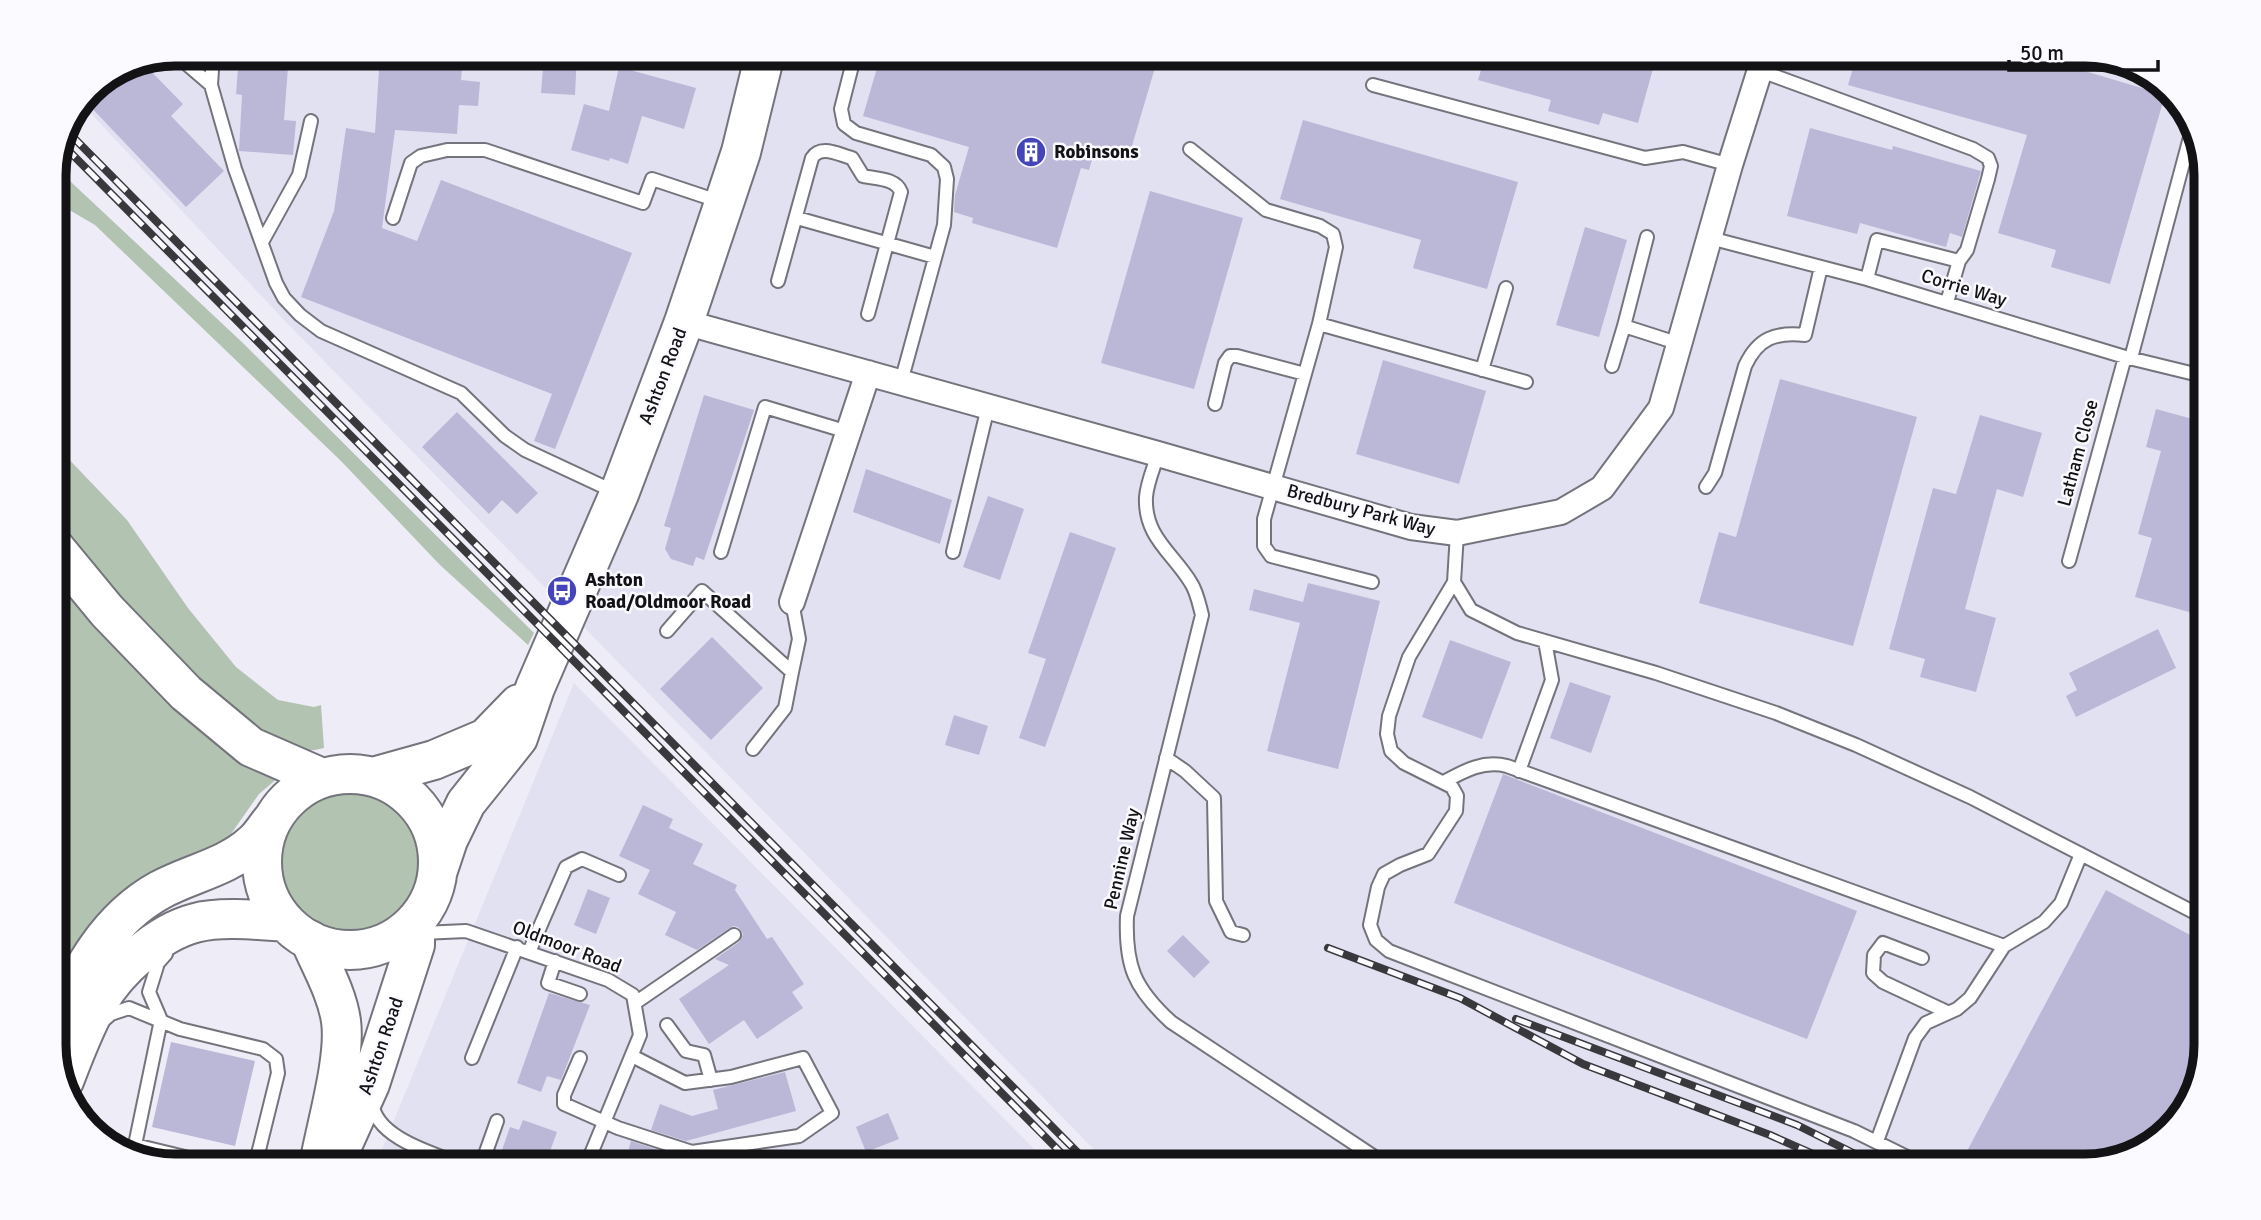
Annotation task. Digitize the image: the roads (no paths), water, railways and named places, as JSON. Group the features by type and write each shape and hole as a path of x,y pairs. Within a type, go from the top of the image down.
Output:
{"main road":[{"name":"Ashton Road","path":"438,870 448,840 466,803 519,738 536,688 619,494 684,322 724,203 741,152 762,67"},
{"path":"67,563 107,611 186,693 251,747 322,778"},
{"name":"Ashton Road","path":"373,777 435,760 486,738 536,688"},
{"path":"347,774 373,777 396,786 415,802 429,822 437,845 438,870 426,906 406,932 363,949 336,949 298,931 249,919 195,923 159,939 127,965 99,1001 67,1034 72,989 98,945 127,913 158,891 225,861 252,844 302,788 322,778 347,774"},
{"path":"273,819 263,845 262,872 270,899 298,931"},
{"name":"Ashton Road","path":"298,931 335,997 341,1034 342,1046 320,1154"},
{"name":"Ashton Road","path":"339,1154 370,1084 415,945 406,932"}],"street":[{"name":"Bredbury Park Way","path":"684,322 1411,527 1457,533 1561,512 1602,488 1661,408 1730,165 1762,67"},
{"path":"792,602 868,373"}],"lane":[{"path":"191,67 211,85"},
{"path":"212,67 211,85 235,169 284,298 300,315 321,331 461,393 505,436 525,450 619,494"},
{"path":"852,67 841,108 844,124 856,132 931,155 944,166 947,179 944,225 901,382"},
{"path":"1773,67 1973,149 1988,158 1991,166 1988,179 1967,250 1959,261 1947,302"},
{"path":"1373,85 1645,158 1683,152 1730,165"},
{"path":"262,242 299,175 311,121"},
{"name":"Latham Close","path":"2069,561 2189,141"},
{"path":"1190,149 1266,210 1320,226 1333,234 1336,247 1319,324 1272,486 1262,531 1264,546 1271,556 1372,582"},
{"path":"393,218 411,163 421,156 457,150 485,150 643,203 652,179 724,203"},
{"path":"778,281 812,158 821,150 852,158 863,176 894,183 899,186 901,192 868,314"},
{"path":"797,218 935,257"},
{"path":"1612,366 1647,237"},
{"name":"Corrie Way","path":"1710,239 1867,279 2128,357 2194,374"},
{"path":"1867,279 1877,240 1959,261"},
{"path":"1706,487 1715,473 1750,355 1761,342 1776,336 1805,335 1821,267"},
{"path":"1482,370 1506,288"},
{"path":"1319,324 1526,382"},
{"path":"1623,327 1680,344"},
{"path":"1215,404 1225,363 1230,356 1305,374"},
{"path":"721,552 765,407 848,432"},
{"path":"953,552 988,407"},
{"name":"Pennine Way","path":"1158,454 1146,497 1150,525 1162,548 1194,586 1202,615 1127,916 1126,947 1134,977 1151,1004 1171,1022 1370,1154"},
{"path":"1457,533 1454,582 1409,657 1389,716 1387,734 1391,751 1404,763 1452,787 1457,796 1456,811 1428,854 1384,874 1378,887 1370,925 1376,940 1390,951 1877,1141 1902,1154"},
{"path":"1454,582 1471,610 1517,633 1656,673 1822,731 1970,797 2194,912"},
{"path":"667,631 702,591 792,672"},
{"path":"753,749 785,708 799,639 792,602"},
{"path":"1519,771 1552,680 1545,641"},
{"path":"1166,758 1185,771 1214,798 1216,901 1231,932 1243,935"},
{"path":"1444,782 1479,765 1498,764 2004,946"},
{"path":"1877,1141 1915,1038 1926,1023 1957,1009 1970,998 2004,946 2045,922 2061,903 2081,854"},
{"path":"472,1058 523,949 566,867 582,859 619,875"},
{"path":"168,1153 135,1145 161,1020 149,992 158,963 195,923"},
{"name":"Oldmoor Road","path":"406,932 466,931 608,980 633,995 635,1003"},
{"path":"591,1154 640,1035 635,1003 734,935"},
{"path":"1922,958 1883,943 1874,955 1873,973 1883,982 1947,1012"},
{"path":"555,961 548,983 580,994"},
{"path":"67,1034 129,1008 180,1029 262,1049 276,1059 278,1073 258,1154"},
{"path":"667,1026 686,1051 704,1055 711,1080"},
{"path":"580,1058 564,1095 564,1104 604,1122 692,1152 800,1136 832,1113 803,1058 731,1077 685,1083 632,1056"},
{"path":"370,1084 372,1110 384,1126 409,1145 433,1154"},
{"path":"485,1154 497,1121"}],"railway":[{"path":"74,138 1079,1154"},
{"path":"69,151 1062,1154"},
{"path":"1328,948 1460,998 1583,1064 1813,1154"},
{"path":"1516,1019 1797,1125 1855,1154"}],"place":[{"name":"Robinsons","path":"1031,152"},
{"name":"Ashton Road/Oldmoor Road","path":"562,591"}]}
